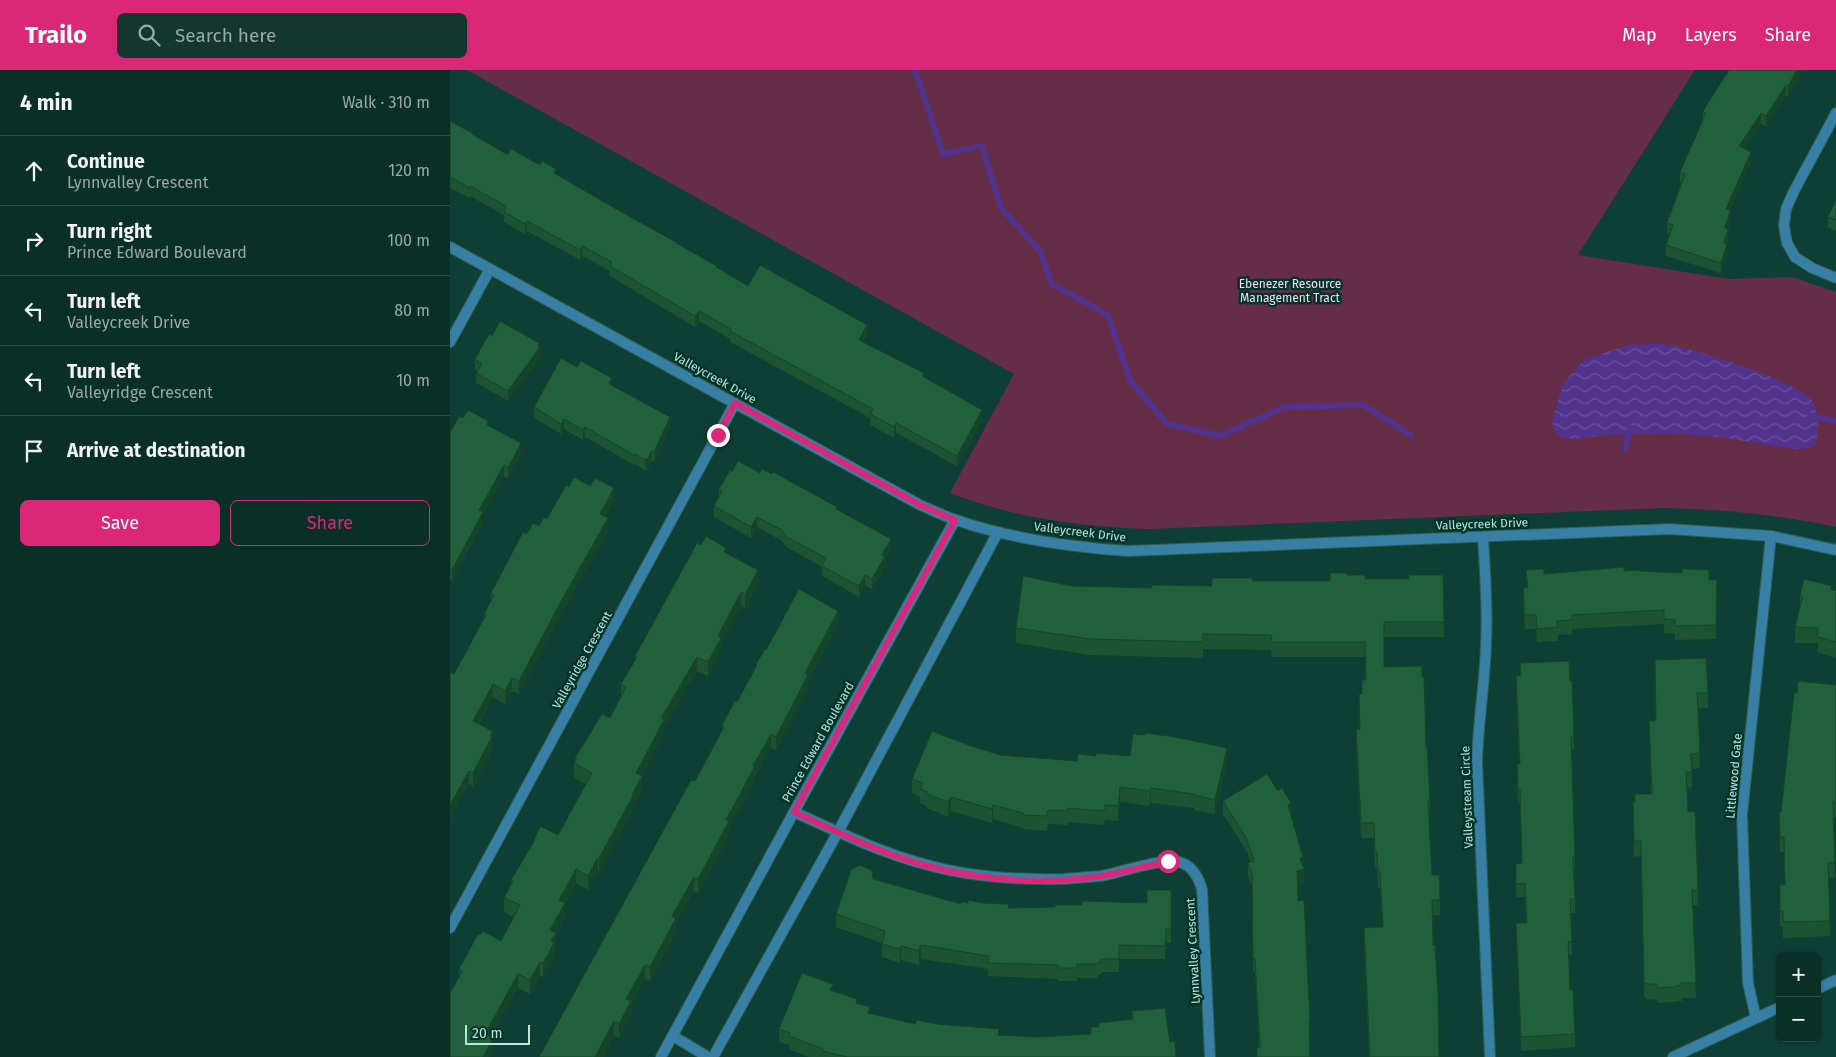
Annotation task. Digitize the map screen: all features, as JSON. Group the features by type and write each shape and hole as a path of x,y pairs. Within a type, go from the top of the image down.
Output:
{"street":[{"path":"1836,113 1794,191 1786,209 1784,226 1787,243 1795,257 1812,268 1836,278"},
{"name":"Valleycreek Drive","path":"450,247 920,505 955,520 998,532 1061,544 1128,551 1670,529 1772,536 1836,550"},
{"path":"450,342 490,269"},
{"name":"Valleyridge Crescent","path":"450,928 735,403"},
{"name":"Prince Edward Boulevard","path":"661,1057 955,520"},
{"path":"713,1057 838,832 998,532"},
{"name":"Littlewood Gate","path":"1756,1018 1748,982 1742,815 1772,536"},
{"name":"Valleystream Circle","path":"1483,537 1486,577 1486,646 1478,726 1477,762 1490,1057"},
{"name":"Lynnvalley Crescent","path":"794,812 838,832 923,864 997,878 1066,879 1101,876 1168,861 1182,863 1199,880 1204,899 1210,1057"},
{"path":"1821,987 1836,980"},
{"path":"1673,1057 1776,1009"},
{"path":"673,1036 708,1057"}],"green space":[{"name":"Ebenezer Resource Management Tract","path":"467,70 1695,70 1578,255 1729,279 1792,277 1836,292 1836,527 1750,513 1663,508 1151,529 1099,526 1049,520 974,502 950,493 1014,374"}],"water":[{"path":"1666,344 1684,348 1747,368 1790,386 1805,394 1813,402 1818,423 1816,444 1809,448 1796,449 1719,437 1671,433 1605,435 1574,439 1561,437 1556,433 1552,422 1563,384 1584,360 1628,345"}],"building":[{"path":"1729,70 1797,70 1766,116 1761,113 1739,146 1751,152 1726,209 1730,210 1725,228 1728,229 1724,243 1727,244 1721,263 1666,245 1673,225 1667,223 1685,174 1680,172 1706,113 1703,111"},
{"path":"450,121 508,155 511,149 540,165 542,161 556,169 554,173 676,242 748,286 760,265 867,325 859,340 924,373 922,376 982,410 957,456 896,423 894,427 870,414 873,409 730,331 731,329 699,311 695,316 610,266 612,262 582,246 580,250 527,221 525,224 504,212 506,206 450,177"},
{"path":"1836,199 1836,220 1828,217"},
{"path":"500,321 539,343 538,346 540,347 508,391 476,373 482,364 475,359 489,334 492,336"},
{"path":"561,358 577,367 581,361 612,378 609,384 670,417 654,452 652,451 648,458 645,460 634,455 585,427 583,430 564,419 561,424 534,407"},
{"path":"468,410 488,421 487,425 521,443 508,468 504,465 479,510 483,512 452,570 450,569 450,433 459,416 463,418"},
{"path":"738,461 760,473 762,469 772,474 773,472 891,539 882,555 885,556 872,579 865,575 859,586 822,566 826,558 785,536 782,530 757,517 751,527 714,506 722,491 719,489 730,470 732,472"},
{"path":"574,477 590,486 595,478 614,488 600,514 608,518 519,681 512,678 505,691 493,684 473,721 492,731 490,736 492,737 473,773 469,771 450,805 450,674 451,672 454,674 486,615 484,614 494,595 491,593 523,532 527,534 533,523 539,526 544,517 547,519 566,485 569,487"},
{"path":"706,536 726,548 724,552 758,570 745,595 741,592 718,636 721,638 708,662 697,657 661,718 664,720 636,773 642,776 599,858 588,876 576,869 559,900 565,903 550,930 556,933 551,941 554,943 543,963 540,962 530,980 518,974 485,1034 493,1038 483,1057 450,1057 450,994 462,971 459,969 478,934 480,935 483,931 501,941 520,905 504,898 513,881 511,880 532,845 540,826 558,835 592,773 574,763 577,759 575,758 602,714 610,718 626,687 621,684 637,657 635,656 697,543 701,545"},
{"path":"1624,567 1624,571 1639,570 1682,573 1682,569 1709,570 1709,580 1717,580 1716,625 1675,626 1675,620 1664,619 1664,610 1572,615 1572,620 1557,621 1558,627 1537,629 1536,615 1525,615 1523,588 1528,587 1526,570 1544,569 1544,574"},
{"path":"1330,573 1365,575 1365,579 1409,579 1409,575 1443,575 1444,622 1384,622 1384,667 1422,666 1422,677 1424,677 1432,875 1439,875 1440,900 1432,900 1433,945 1435,945 1438,995 1439,1057 1370,1057 1364,928 1383,927 1380,872 1378,872 1377,852 1375,852 1374,823 1361,823 1356,729 1360,729 1359,694 1362,694 1362,680 1366,680 1365,642 1272,642 1271,635 1203,634 1203,642 1090,639 1016,628 1023,576 1072,586 1152,588 1152,585 1212,586 1212,578 1252,578 1253,581 1330,581"},
{"path":"1804,579 1832,586 1831,589 1836,591 1836,642 1818,637 1818,628 1795,627 1803,596 1800,595"},
{"path":"799,589 838,611 805,673 808,675 776,737 771,734 753,766 755,766 726,820 729,821 698,879 694,877 672,916 676,918 650,967 645,965 626,999 631,1001 619,1024 614,1021 595,1057 539,1057 691,780 695,781 724,727 722,725 735,701 737,702 756,664 766,650"},
{"path":"1706,658 1708,693 1697,693 1700,753 1691,754 1692,772 1686,772 1688,812 1695,811 1698,890 1692,890 1696,983 1681,983 1682,985 1675,987 1657,988 1657,984 1644,983 1641,841 1634,841 1633,802 1635,802 1635,794 1652,794 1649,721 1656,720 1655,660"},
{"path":"1569,661 1570,681 1572,680 1574,737 1571,737 1575,899 1570,899 1572,941 1568,942 1570,990 1573,990 1575,1034 1521,1037 1516,923 1527,923 1525,883 1516,884 1516,864 1522,863 1520,789 1518,789 1517,764 1520,764 1516,676 1521,676 1520,663"},
{"path":"1798,681 1836,685 1836,803 1833,802 1835,862 1828,863 1830,921 1783,922 1783,911 1780,911 1780,885 1785,885 1784,837 1780,837 1779,812 1781,812 1794,693 1797,693"},
{"path":"932,731 1000,755 1077,761 1078,754 1096,756 1096,753 1130,756 1133,734 1145,735 1145,733 1175,737 1227,748 1215,800 1194,794 1151,788 1150,791 1120,787 1118,806 1105,805 1104,811 1068,808 1068,811 1048,810 1047,816 1023,815 1023,813 993,805 992,809 951,797 948,802 927,794 928,792 920,789 923,783 912,779"},
{"path":"1267,774 1278,791 1282,788 1291,803 1288,805 1303,857 1300,858 1304,869 1297,871 1298,901 1304,900 1310,1057 1257,1057 1257,1048 1260,1048 1255,959 1253,959 1252,874 1248,863 1254,861 1247,839 1223,801"},
{"path":"859,865 872,870 873,879 961,904 962,902 968,903 968,900 982,903 1009,904 1008,908 1082,905 1082,901 1147,903 1147,890 1171,890 1171,929 1166,929 1165,946 1119,945 1119,959 1101,959 1101,962 1097,964 1077,964 1077,968 1058,968 1058,965 988,963 989,956 921,945 919,951 901,946 900,949 882,944 885,931 836,914 851,870"},
{"path":"802,973 833,984 830,990 857,999 856,1003 870,1007 868,1013 916,1024 916,1020 937,1024 999,1029 998,1035 1039,1037 1091,1034 1091,1027 1099,1027 1099,1023 1133,1019 1132,1011 1165,1008 1170,1042 1175,1041 1176,1057 847,1057 822,1051 823,1049 789,1036 790,1033 779,1029"}],"waterway":[{"path":"915,70 943,154 982,146 1001,208 1040,251 1052,284 1108,315 1130,380 1166,423 1220,436 1285,407 1363,405 1411,435"},
{"path":"1810,416 1836,421"},
{"path":"1625,449 1630,428"}],"route":[{"path":"718,435 735,403 920,505 955,520 794,812 876,848 923,864 997,878 1066,879 1101,876 1168,861"}]}
